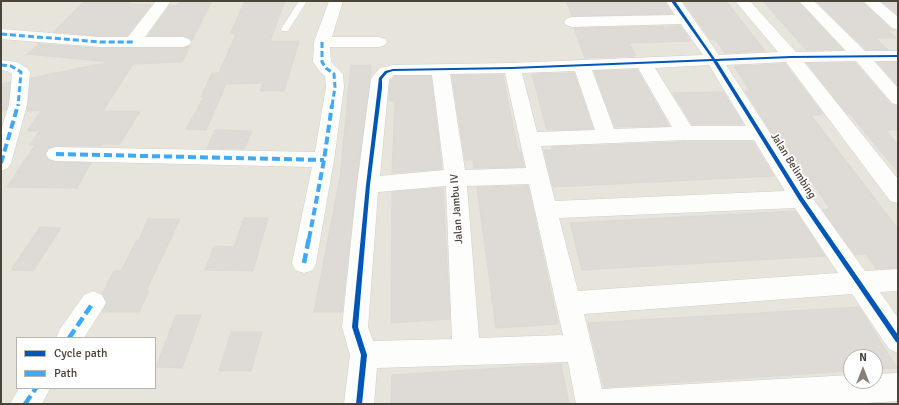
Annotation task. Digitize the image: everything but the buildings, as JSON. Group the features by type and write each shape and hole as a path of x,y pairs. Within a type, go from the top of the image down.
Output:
{"street":[{"path":"133,42 164,1"},
{"path":"304,263 324,160 335,87 334,74 326,68 322,62 322,42 336,1"},
{"name":"Jalan Belimbing","path":"673,1 715,61 801,199 858,284 898,340"},
{"path":"742,1 791,57 898,195"},
{"path":"806,1 861,57 898,99"},
{"path":"870,1 898,25"},
{"path":"572,22 685,19"},
{"path":"1,34 100,42 183,42"},
{"path":"322,42 379,42"},
{"path":"359,404 364,355 355,327 368,185 380,79 383,74 394,70 644,64 791,57 898,56"},
{"path":"644,64 685,133"},
{"path":"1,65 11,66 21,72 18,105 1,163"},
{"path":"582,65 606,136"},
{"path":"512,68 569,303 591,404 898,387"},
{"name":"Jalan Jambu IV","path":"440,69 456,178 466,350"},
{"path":"529,139 685,133 760,133"},
{"path":"56,154 324,160"},
{"path":"368,185 456,178 537,176"},
{"path":"546,210 801,199"},
{"path":"569,303 858,284 898,280"},
{"path":"70,337 93,303"},
{"path":"364,355 466,350 579,348"},
{"path":"25,404 35,389"}],"lane":[{"path":"286,30 303,1"}],"shaded area":[{"path":"1,1 898,1 898,404 1,404"}],"marked path":[{"path":"1,34 100,42 133,42"},
{"path":"304,263 324,160 335,87 334,74 326,68 322,62 322,42"},
{"path":"1,65 11,66 21,72 18,105 1,163"},
{"path":"56,154 324,160"},
{"path":"70,337 93,303"},
{"path":"25,404 35,389"}],"cycle path":[{"path":"673,1 715,61 801,199 898,340"},
{"path":"359,404 364,355 355,327 368,185 380,79 386,72 393,70 512,68 791,57 898,56"}]}
